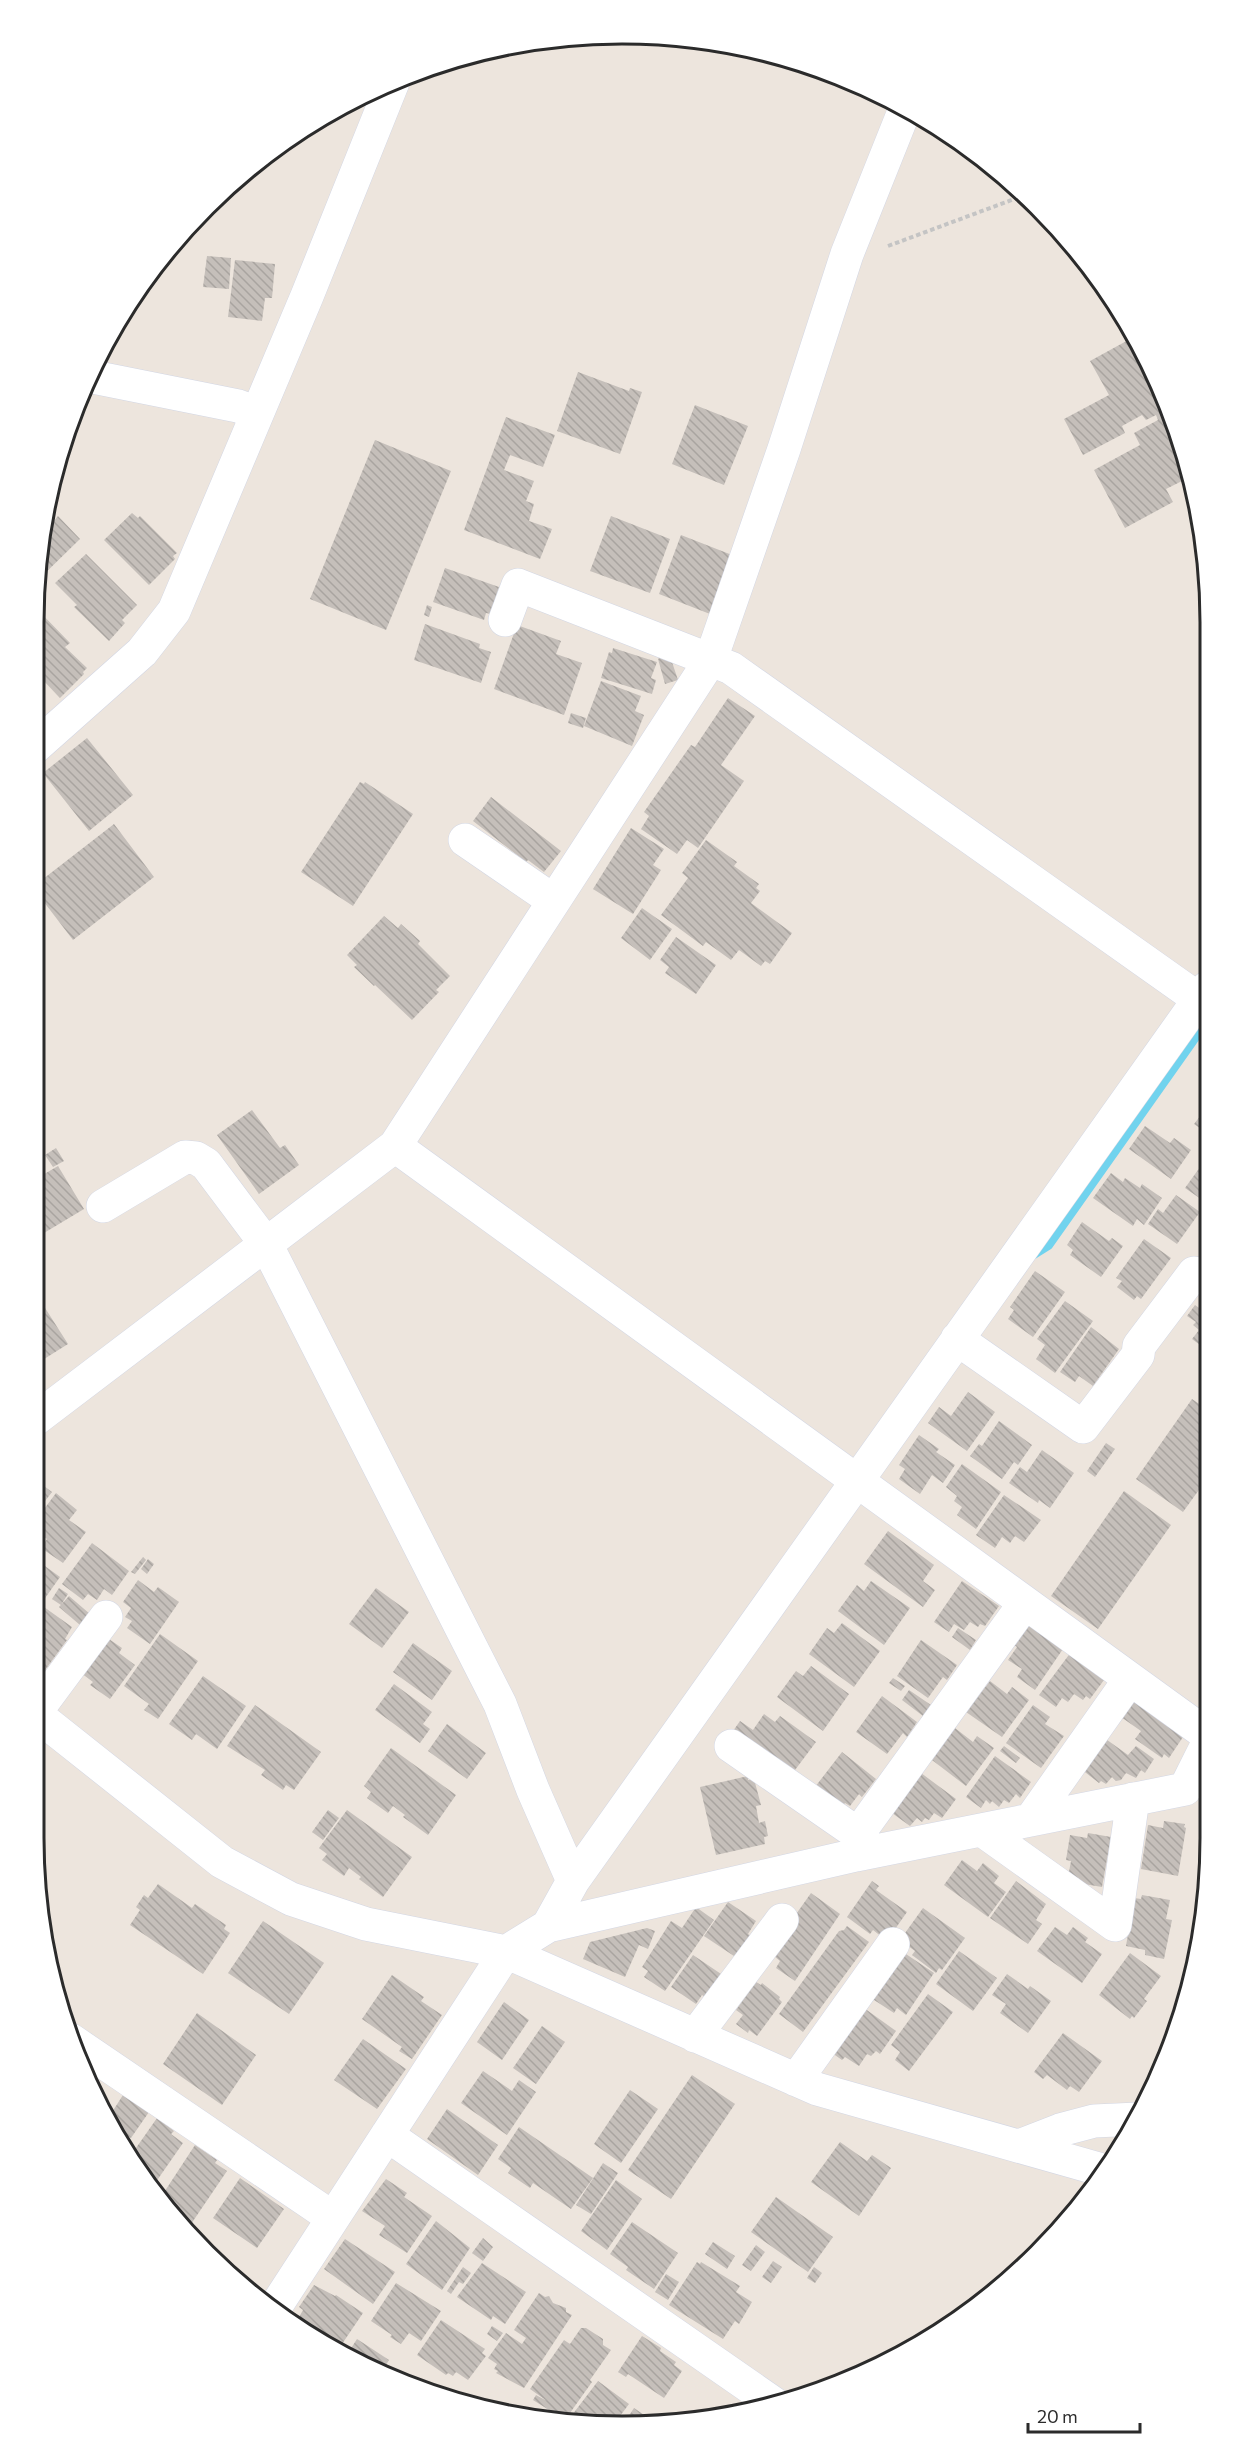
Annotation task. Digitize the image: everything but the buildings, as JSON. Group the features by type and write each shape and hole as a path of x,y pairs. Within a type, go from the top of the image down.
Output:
{"street":[{"path":"44,739 142,652 174,611 388,93"},
{"path":"44,1413 395,1146 711,659 784,449 847,254 902,116"},
{"path":"98,378 238,406 257,413"},
{"path":"506,620 518,585 731,668 1200,994"},
{"path":"465,840 554,901"},
{"path":"548,1926 573,1881 857,1479 1200,1003"},
{"path":"395,1146 857,1479 1200,1732"},
{"path":"103,1206 185,1157 196,1158 206,1164 266,1244 500,1704 533,1790 573,1881"},
{"path":"957,1339 1083,1427 1138,1355 1139,1346 1194,1273"},
{"path":"857,1845 1025,1603"},
{"path":"44,1700 106,1617"},
{"path":"1032,1818 1130,1679"},
{"path":"44,1721 222,1862 291,1899 366,1924 506,1952 817,2089 1096,2168"},
{"path":"731,1746 857,1845"},
{"path":"279,2302 506,1952 548,1926 857,1845 982,1830 1032,1818 1185,1789 1200,1758"},
{"path":"982,1830 1114,1925 1133,1799"},
{"path":"695,2036 782,1920"},
{"path":"796,2080 893,1944"},
{"path":"84,2049 333,2218"},
{"path":"1020,2146 1060,2130 1094,2121 1127,2120"},
{"path":"387,2135 765,2397"}],"path":[{"path":"885,248 1015,199"}],"waterway":[{"path":"1032,1255 1048,1245 1200,1030"}]}
